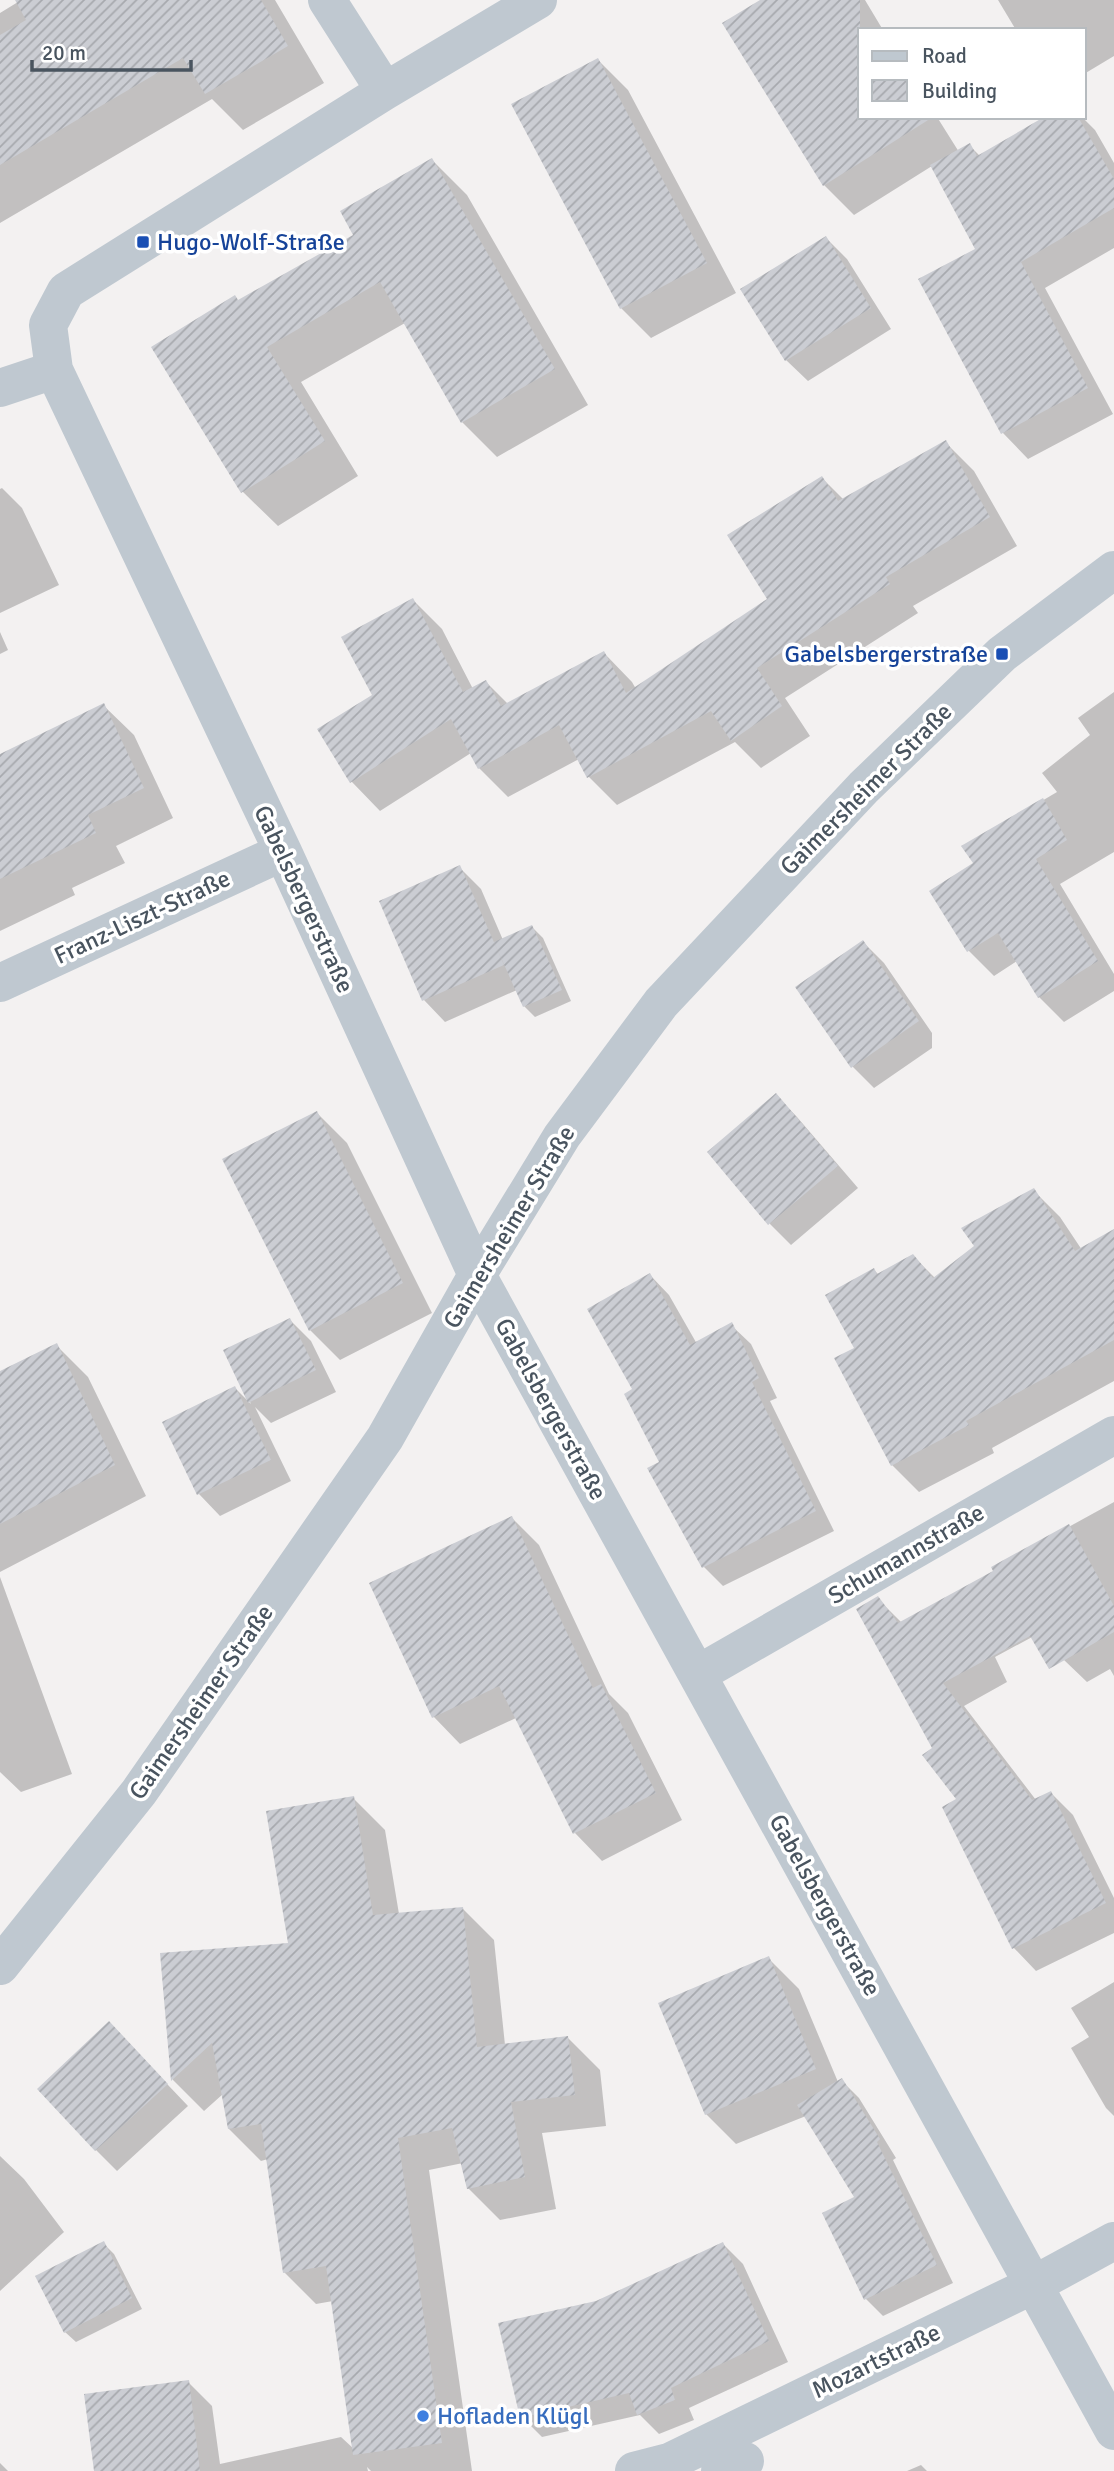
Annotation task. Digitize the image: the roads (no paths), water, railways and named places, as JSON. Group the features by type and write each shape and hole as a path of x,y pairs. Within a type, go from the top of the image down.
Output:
{"street":[{"path":"327,0 385,91"},
{"path":"0,388 54,370 48,325 66,291 385,91 538,0"},
{"name":"Gabelsbergerstraße","path":"54,370 283,852 477,1275 1114,2431"},
{"name":"Gaimersheimer Straße","path":"0,1966 139,1792 377,1449 477,1275 562,1136 662,1003 864,787 982,673 1002,654 1114,570"},
{"name":"Franz-Liszt-Straße","path":"0,983 283,852"},
{"name":"Schumannstraße","path":"698,1674 1114,1435"},
{"name":"Mozartstraße","path":"658,2468 1033,2285 1114,2241"}],"place":[{"name":"Hugo-Wolf-Straße","path":"143,242"},
{"name":"Gabelsbergerstraße","path":"1002,654"},
{"name":"Hofladen Klügl","path":"423,2416"}]}
